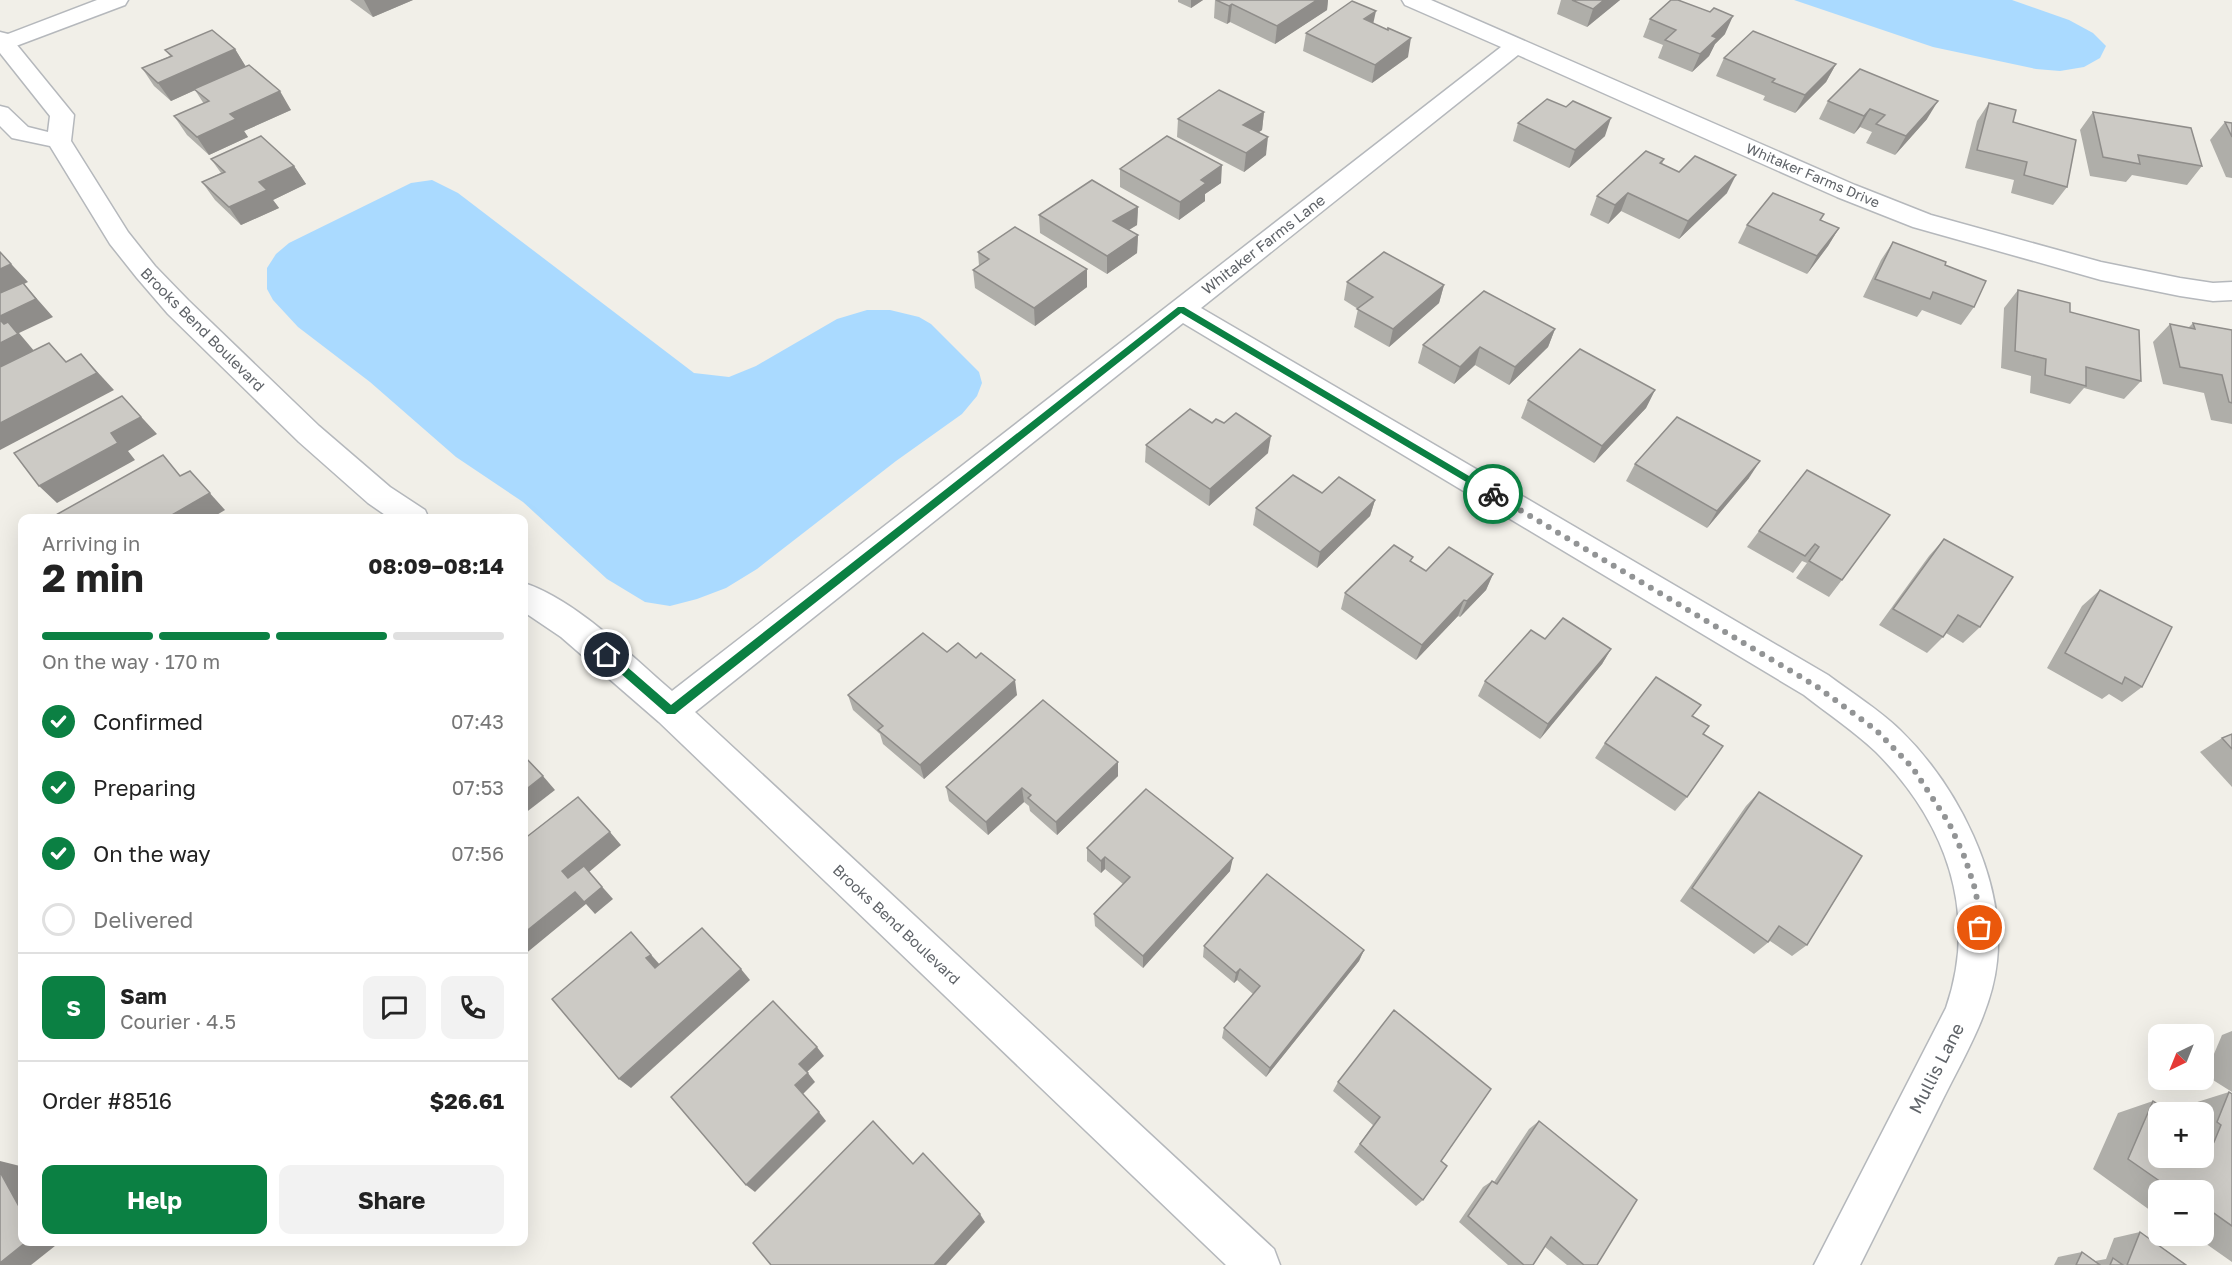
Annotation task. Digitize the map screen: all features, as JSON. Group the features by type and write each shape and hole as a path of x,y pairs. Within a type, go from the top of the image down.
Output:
{"street":[{"path":"0,112 20,133 59,141 62,115 2,42 117,0"},
{"name":"Whitaker Farms Drive","path":"1413,0 1846,191 1922,221 2101,271 2180,287 2213,292 2232,291"},
{"name":"Whitaker Farms Lane","path":"671,711 1517,45"},
{"name":"Brooks Bend Boulevard","path":"59,141 119,238 178,308 309,434 379,495 407,514"},
{"name":"Mullis Lane","path":"1181,309 1816,686 1876,730 1912,767 1935,800 1965,858 1976,892 1980,928 1978,964 1971,995 1962,1016 1836,1265"},
{"name":"Brooks Bend Boulevard","path":"528,599 573,627 671,711 1258,1265"}],"water":[{"path":"1794,0 2012,0 2069,20 2093,33 2106,46 2100,58 2084,67 2060,71 2036,69 1933,47"},
{"path":"432,180 458,193 694,373 729,377 756,366 837,319 867,310 890,310 919,317 931,324 979,372 982,383 977,396 962,414 896,461 757,569 726,588 697,599 670,606 645,602 607,579 523,502 456,457 370,382 298,327 273,300 267,289 267,268 276,254 289,243 411,183"}],"building":[{"path":"1216,0 1317,0 1277,26 1232,4 1229,6"},
{"path":"1572,0 1604,0 1593,9"},
{"path":"1671,0 1678,0 1710,12 1714,8 1733,16 1712,36 1717,38 1700,54 1665,40 1676,30 1650,19"},
{"path":"1352,1 1376,11 1364,19 1411,38 1375,65 1306,33"},
{"path":"212,30 235,49 158,83 142,68 172,56 165,50"},
{"path":"1753,31 1836,64 1805,95 1772,82 1775,79 1724,58"},
{"path":"249,65 280,91 230,114 236,119 197,137 174,116 209,101 194,89"},
{"path":"1860,69 1938,101 1906,136 1876,124 1885,115 1870,109 1864,116 1828,101"},
{"path":"1219,90 1264,112 1243,125 1268,137 1246,153 1178,119"},
{"path":"1547,99 1566,107 1573,101 1611,118 1575,150 1518,123"},
{"path":"1989,103 2016,110 2013,122 2076,140 2067,187 2024,175 2027,162 1977,150"},
{"path":"2093,112 2191,128 2202,166 2138,155 2140,164 2103,157"},
{"path":"2225,122 2232,123 2232,137"},
{"path":"261,136 294,166 259,182 267,190 229,207 202,182 225,172 211,159"},
{"path":"1167,136 1222,165 1201,180 1206,183 1180,202 1120,169"},
{"path":"1646,151 1664,159 1660,163 1679,172 1695,156 1736,175 1688,221 1628,193 1615,205 1597,196"},
{"path":"1092,180 1138,207 1113,221 1138,235 1107,256 1039,215"},
{"path":"1773,193 1824,214 1820,220 1839,228 1817,256 1747,225"},
{"path":"1015,227 1087,269 1034,308 973,270 989,259 978,252"},
{"path":"1893,242 1946,262 1945,265 1986,281 1974,307 1933,292 1930,299 1875,279"},
{"path":"0,252 11,264 0,269"},
{"path":"1384,252 1444,285 1393,329 1357,309 1373,297 1347,282"},
{"path":"23,283 36,299 0,316 0,293"},
{"path":"2018,290 2070,303 2070,312 2139,330 2141,381 2086,367 2086,386 2045,375 2046,359 2015,351"},
{"path":"1484,291 1555,329 1515,367 1480,347 1460,367 1423,345"},
{"path":"0,320 4,324 8,322 18,334 0,343"},
{"path":"2193,323 2232,330 2232,403 2229,402 2222,375 2180,367 2170,324 2195,329"},
{"path":"49,343 66,362 81,354 97,373 0,423 0,367"},
{"path":"1580,349 1655,390 1602,446 1528,400"},
{"path":"122,396 141,417 111,433 118,443 39,486 14,453"},
{"path":"1190,409 1212,423 1216,419 1224,423 1236,413 1271,436 1210,489 1146,445"},
{"path":"1677,417 1760,461 1717,511 1635,464"},
{"path":"163,455 180,476 190,471 210,493 174,514 58,514"},
{"path":"1807,470 1890,515 1842,580 1809,561 1819,547 1815,544 1805,556 1759,531"},
{"path":"1293,475 1322,493 1339,477 1375,500 1320,552 1256,508"},
{"path":"1944,539 2013,577 1980,627 1958,615 1943,637 1893,609"},
{"path":"1394,545 1413,557 1410,561 1426,571 1449,547 1493,574 1467,601 1464,600 1422,645 1345,593"},
{"path":"2100,590 2172,627 2142,687 2125,677 2122,684 2065,653"},
{"path":"1563,618 1611,649 1548,724 1485,681 1531,630 1545,639"},
{"path":"923,633 947,652 958,643 976,658 981,653 1015,680 920,765 878,730 883,726 848,695"},
{"path":"1656,677 1701,705 1692,716 1709,726 1703,734 1723,746 1687,797 1605,743"},
{"path":"1043,700 1118,762 1056,822 1028,798 1031,795 1022,788 986,822 946,787"},
{"path":"2232,734 2232,749 2222,738"},
{"path":"528,760 543,776 528,788"},
{"path":"1146,789 1233,858 1143,956 1094,914 1130,877 1105,857 1101,861 1087,848"},
{"path":"1759,792 1862,856 1807,945 1779,926 1768,942 1692,888"},
{"path":"578,797 610,832 562,871 568,878 584,866 602,887 584,902 575,892 528,930 528,836"},
{"path":"1267,874 1364,950 1270,1068 1224,1028 1260,986 1240,969 1236,973 1204,946"},
{"path":"702,928 741,969 619,1079 552,999 631,932 651,955 646,958 655,968"},
{"path":"773,1001 817,1047 799,1064 808,1073 795,1085 819,1112 746,1185 671,1097"},
{"path":"1394,1010 1491,1089 1441,1161 1447,1166 1423,1200 1360,1144 1380,1117 1338,1082"},
{"path":"2229,1092 2232,1094 2232,1226 2214,1213 2214,1180 2158,1180 2128,1159 2148,1113 2148,1168 2214,1168 2214,1142 2221,1125 2217,1122"},
{"path":"873,1121 913,1164 923,1153 980,1214 934,1265 771,1265 753,1243"},
{"path":"1539,1121 1637,1200 1597,1265 1584,1265 1551,1237 1533,1265 1524,1265 1468,1216 1492,1181 1497,1184"},
{"path":"0,1172 18,1205 18,1246 21,1246 0,1263"},
{"path":"2140,1232 2148,1238 2148,1246 2160,1246 2186,1265 2127,1265"},
{"path":"2082,1252 2100,1265 2076,1265"},
{"path":"2113,1258 2123,1265 2110,1265"}],"way so far":[{"path":"1493,494 1816,686 1876,730 1912,767 1949,823 1965,858 1976,892 1980,928"}],"route":[{"path":"607,655 671,711 1181,309 1493,494"}]}
